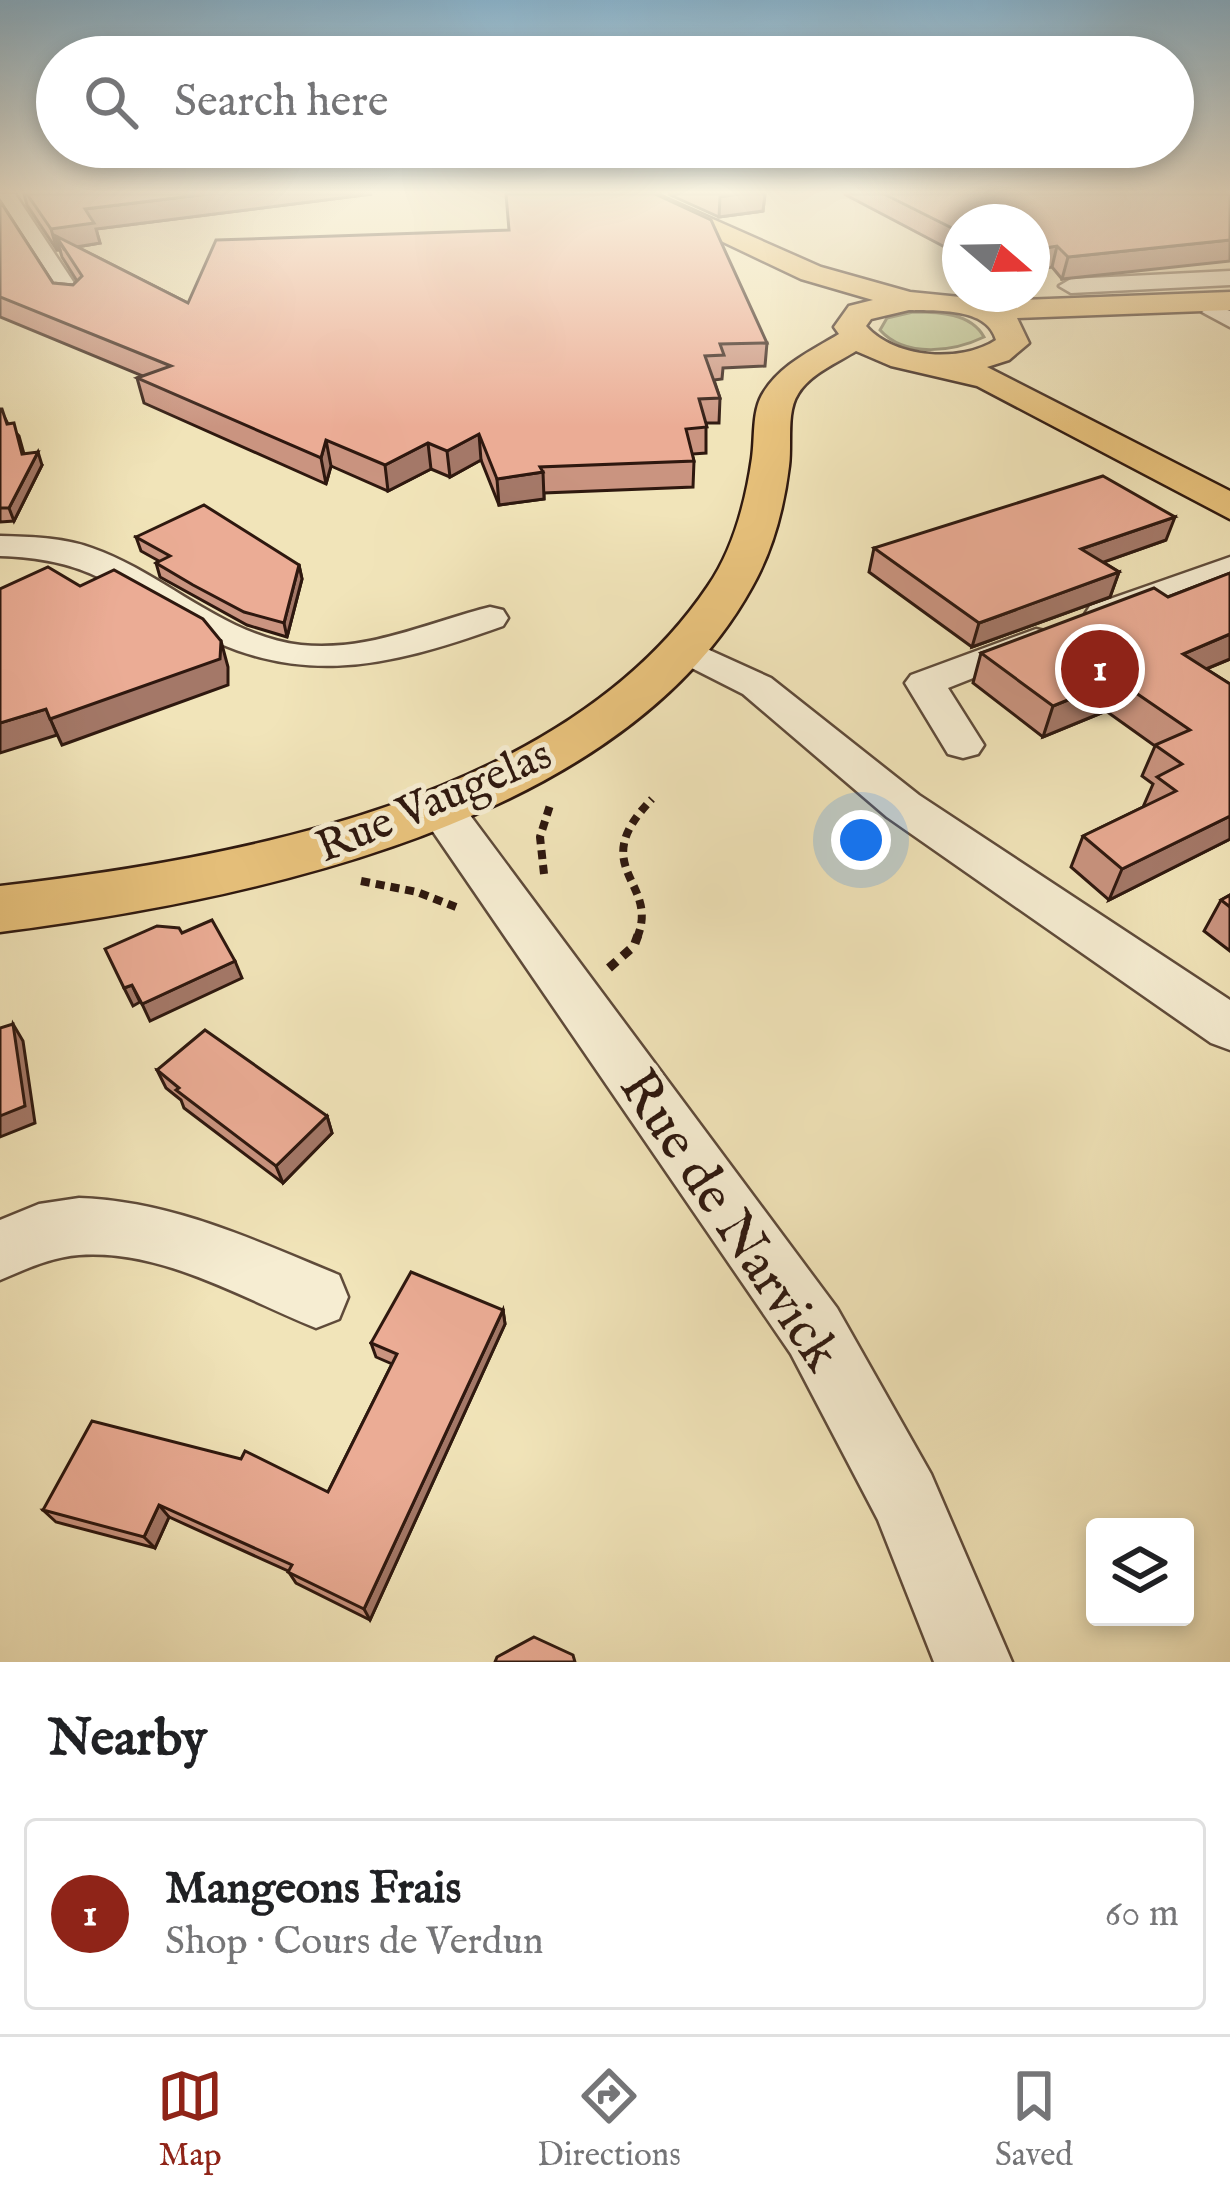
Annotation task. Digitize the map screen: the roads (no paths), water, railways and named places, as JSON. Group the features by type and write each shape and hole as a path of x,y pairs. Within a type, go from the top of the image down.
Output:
{"main road":[{"path":"808,272 909,301 942,304"},
{"path":"811,273 888,355 989,379 1230,508"},
{"path":"858,325 909,301"},
{"path":"1050,310 1226,311"},
{"name":"Rue Vaugelas","path":"773,444 826,382 860,368 987,359 1051,327 1226,311"},
{"path":"979,312 1005,323 1013,333 1009,347 1021,374 1230,481"},
{"name":"Rue Vaugelas","path":"0,909 196,881 313,853 439,806 545,756 638,688 715,612 743,561 773,444 772,410 781,391 858,325"}],"street":[{"path":"54,272 72,298"},
{"path":"1071,286 1230,278"},
{"path":"0,546 82,556 235,638 298,656 373,653 421,643 490,617"},
{"path":"963,745 925,683 1230,567"},
{"path":"638,688 757,686 903,806 1230,1028"},
{"name":"Rue de Narvick","path":"439,806 814,1331 906,1498 973,1662"},
{"path":"0,1250 28,1234 82,1223 139,1228 316,1298"}],"place":[{"name":"Mangeons Frais","path":"1100,669"}]}
